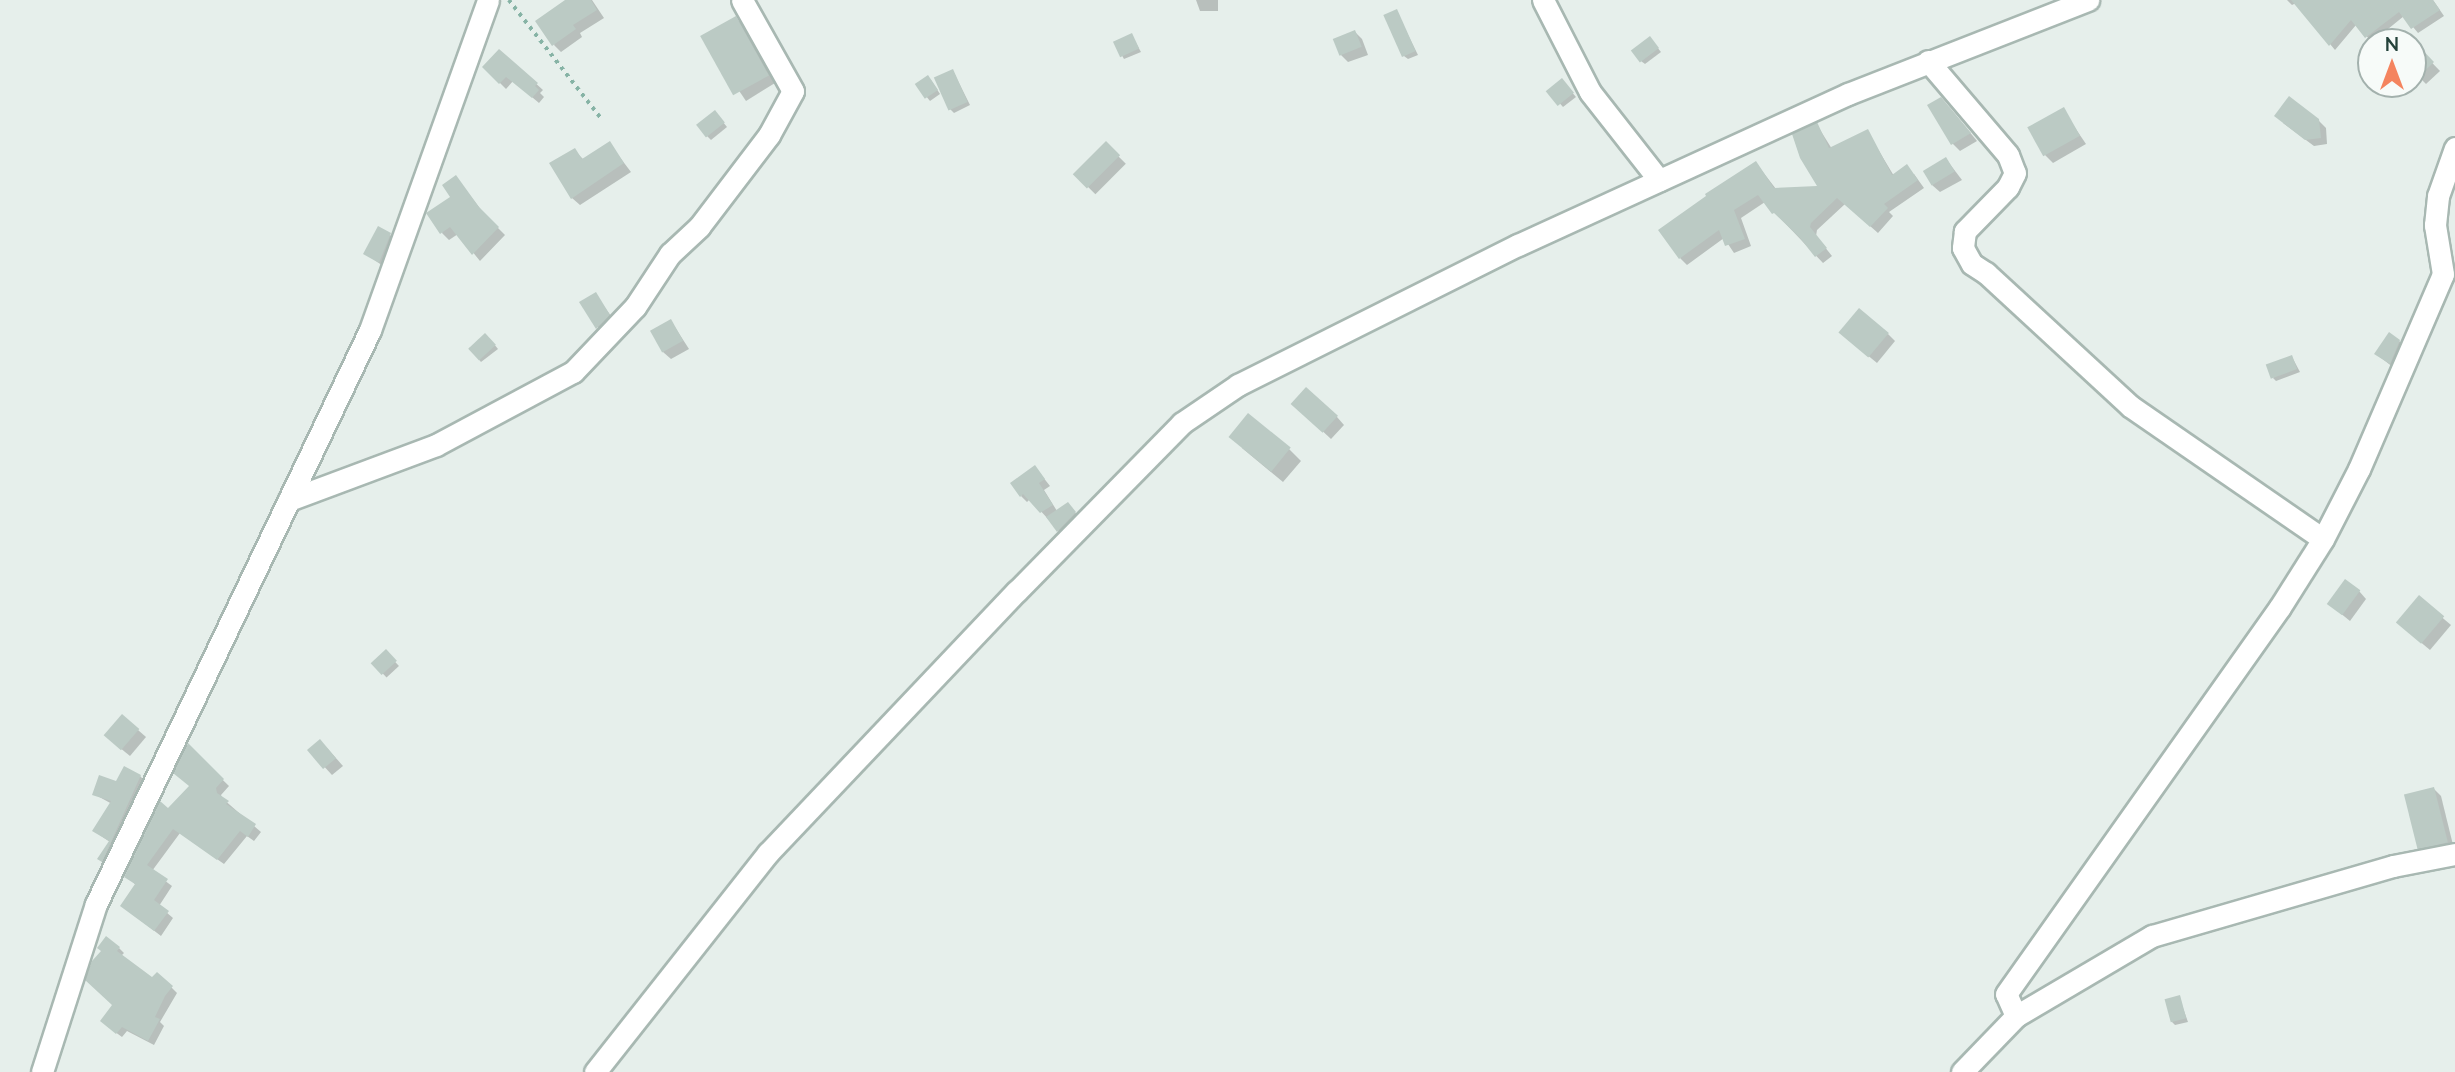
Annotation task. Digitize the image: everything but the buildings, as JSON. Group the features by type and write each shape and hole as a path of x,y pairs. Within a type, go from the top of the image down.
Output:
{"street":[{"path":"41,1072 96,904 370,330 488,0"},
{"path":"289,500 436,445 573,372 635,307 670,254 699,227 769,135 793,92 742,0"},
{"path":"1543,0 1590,92 1659,180"},
{"path":"595,1072 768,853 1017,591 1182,423 1238,385 1518,245 1928,61 2088,0"},
{"path":"1928,61 2008,155 2015,173 2008,187 1965,231 1963,248 1972,264 1986,273 2130,406 2323,539"},
{"path":"2017,1016 2006,993 2280,607 2323,539 2359,469 2443,274 2435,225 2438,195 2455,148"},
{"path":"1962,1072 2017,1016 2152,936 2393,866 2455,854"}],"path":[{"path":"509,0 601,118"}]}
